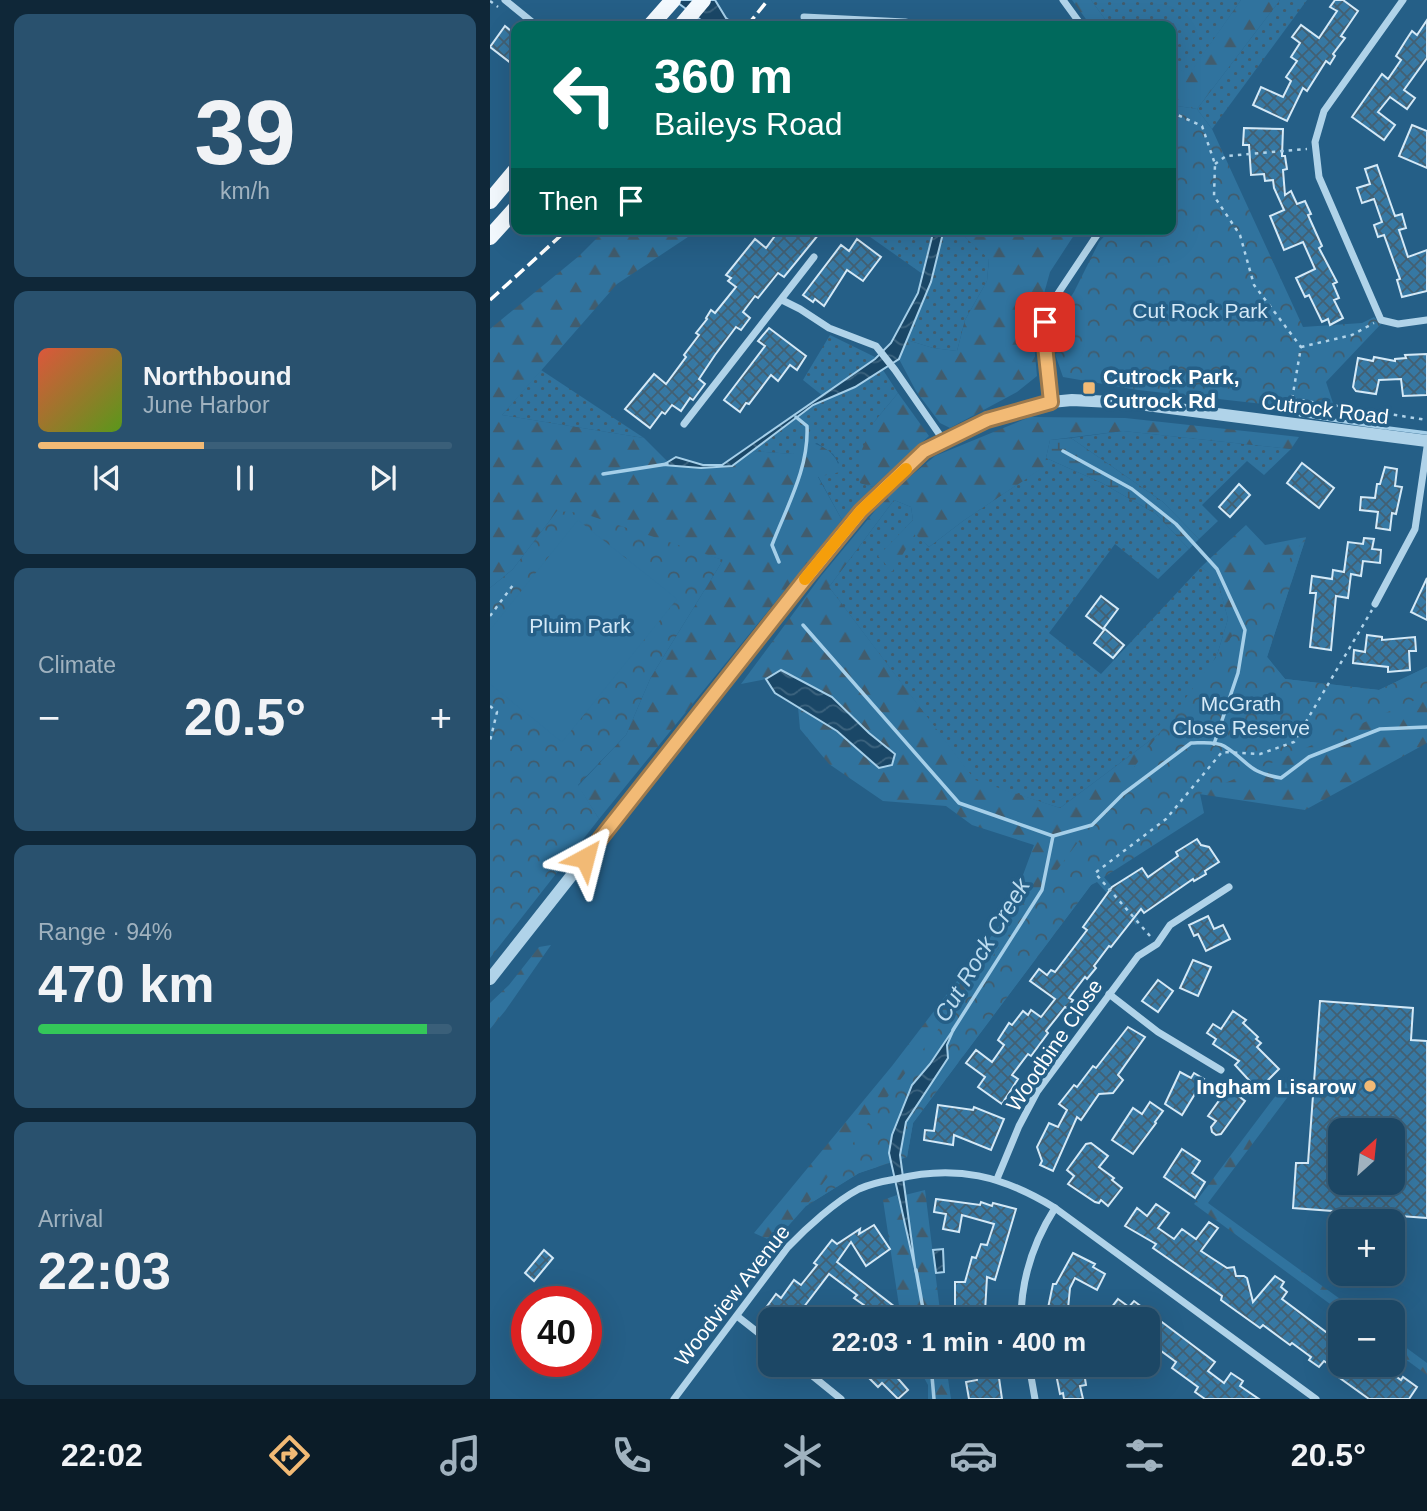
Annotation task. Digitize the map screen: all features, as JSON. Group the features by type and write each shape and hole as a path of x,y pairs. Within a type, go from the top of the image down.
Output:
{"main road":[{"path":"685,21 703,0"},
{"path":"655,21 669,5"},
{"path":"490,201 511,176"},
{"path":"490,237 511,214"}],"street":[{"path":"505,0 531,21"},
{"path":"1063,0 1078,21"},
{"path":"1403,0 1324,111 1315,142 1320,177 1381,320 1398,324 1427,320"},
{"path":"804,17 885,21"},
{"path":"1051,402 1044,336 1049,307 1097,235"},
{"path":"684,424 814,257"},
{"path":"782,300 829,328 876,346 944,442"},
{"name":"Cutrock Road","path":"490,979 861,511 924,451 1006,413 1051,402 1081,400 1130,403 1427,441"},
{"path":"1375,604 1415,529 1427,447"},
{"name":"Woodbine Close","path":"998,1179 1037,1093 1138,956 1157,944 1170,925 1229,887"},
{"path":"1109,994 1158,1032 1222,1070"},
{"name":"Woodview Avenue","path":"674,1399 788,1247 807,1227 860,1189 925,1172 960,1173 998,1179 1026,1190 1055,1208 1316,1399"},
{"path":"1021,1307 1021,1293 1029,1263 1055,1208"},
{"path":"737,1315 758,1332"},
{"path":"814,1377 841,1399"},
{"path":"1030,1377 1035,1399"}],"path":[{"path":"490,1 498,8"},
{"path":"1176,114 1202,126 1215,164 1214,196 1240,234 1254,285 1301,347 1287,424"},
{"path":"1215,164 1226,156 1316,149"},
{"path":"1301,347 1352,335 1381,320"},
{"path":"1293,399 1427,420"},
{"path":"490,616 513,585"},
{"path":"1157,944 1095,873 1166,819 1222,752 1260,754 1294,742 1375,604"},
{"path":"490,706 497,712 490,741"}],"green space":[{"path":"1072,0 1091,0 1106,21 1087,21"},
{"path":"1091,0 1241,0 1189,75 1176,68 1176,21 1106,21"},
{"path":"1241,0 1280,0 1197,109 1176,106 1176,68 1189,74"},
{"path":"1280,0 1307,0 1212,129 1197,109"},
{"name":"Cut Rock Park","path":"1176,106 1197,109 1212,129 1303,327 1362,323 1374,317 1381,324 1326,382 1333,412 1138,390 1063,377 1055,354 1056,319 1074,292 1099,242 1105,235 1176,235"},
{"path":"600,235 691,235 617,284 502,415 644,438 668,462 665,464 721,468 732,466 752,451 793,454 801,441 814,444 832,453 836,459 840,472 818,477 842,520 599,819 578,786 626,735 651,677 723,560 557,511 513,569 490,588 490,329 579,256"},
{"path":"867,235 931,235 924,275"},
{"path":"943,235 963,235 989,258 987,281 965,320 957,351 933,348 907,340 931,282"},
{"path":"963,235 1074,235 1050,272 1033,333 1037,376 1017,392 950,428 940,423 916,391 899,359 907,340 933,348 957,351 965,320 987,281 989,259"},
{"path":"830,335 877,358 823,396 803,380"},
{"path":"541,370 644,438 502,415"},
{"path":"883,370 898,393 874,422 860,483 873,487 842,520 818,476 839,463 833,454 817,443 793,454 752,451 813,405 855,387"},
{"path":"898,393 929,436 873,487 860,483 860,454 874,422"},
{"path":"1030,417 1125,418 1299,437 1291,449 1123,431 1050,440 1044,467 929,547 915,534 892,572 878,556 913,520 911,507 894,500 829,587 975,780 1060,808 1176,721 1194,701 1218,652 1228,619 1217,579 1201,567 1246,525 1265,545 1306,537 1267,657 1285,679 1379,690 1427,667 1427,743 1305,810 1199,794 1091,885 913,1123 907,1157 859,1173 806,1206 774,1242 754,1233 892,1066 1009,913 1034,845 972,825 946,806 883,801 829,764 800,729 798,707 837,731 879,768 895,753 781,670 766,679 741,684 821,576 888,495 935,456"},
{"path":"1123,431 1291,449 1264,475 1247,461 1202,505 1218,521 1199,539 1163,502 1071,438"},
{"path":"1071,438 1163,502 1199,539 1189,549 1156,514 1102,483 1046,458 1050,440"},
{"path":"1046,458 1102,483 1156,514 1189,549 1158,579 1115,544 1049,633 1101,674 1201,567 1217,578 1228,619 1218,652 1194,701 1176,721 1060,808 975,781 829,587 894,500 911,507 913,520 879,556 915,533 929,547 1043,467"},
{"name":"Pluim Park","path":"557,511 582,513 723,560 651,677 626,735 578,785 599,819 490,958 490,588 513,569"},
{"path":"578,520 677,599 562,742 490,684 490,630"},
{"name":"McGrath Close Reserve","path":"1306,537 1267,657 1285,679 1379,690 1427,667 1427,691 1413,701 1200,794 1204,813 1104,877 1139,920 1136,925 1097,882 1091,885 913,1123 907,1157 859,1173 806,1206"},
{"path":"551,945 490,1029 490,1003 509,985 539,947"},
{"path":"1286,1082 1290,1094 1208,1203 1341,1300 1328,1300 1328,1302 1194,1204"},
{"path":"925,1190 940,1307 899,1307 883,1200 897,1195 913,1258 905,1195"},
{"path":"1405,1347 1427,1363 1427,1375 1405,1359"},
{"path":"924,1377 948,1377 951,1399 928,1399 928,1385"}],"water":[{"path":"674,0 715,0 730,21 702,21"},
{"path":"932,235 943,235 931,282 899,359 855,387 813,405 732,466 701,468 663,465 676,457 703,465 722,465 875,359 891,343 918,293"},
{"path":"781,670 832,697 895,754 892,765 879,768 837,731 775,693 766,679"},
{"path":"955,1027 947,1045 948,1058 906,1122 900,1155 916,1273 889,1153 892,1135 912,1085"},
{"path":"943,1249 944,1272 936,1273 933,1250"}],"building":[{"path":"1335,0 1343,0 1358,11 1341,36 1345,38 1333,54 1335,56 1330,64 1326,61 1307,91 1303,88 1287,121 1253,105 1261,87 1283,97 1291,81 1286,77 1297,61 1291,57 1300,43 1292,37 1301,25 1319,38 1337,11 1330,7"},
{"path":"1427,20 1427,58 1404,90 1415,98 1407,109 1390,97 1378,112 1395,125 1384,140 1352,117 1382,74 1388,79 1401,60 1396,56 1406,40 1412,31 1417,35"},
{"path":"505,26 511,31 511,63 490,47"},
{"path":"1412,125 1427,131 1427,168 1399,156"},
{"path":"1244,128 1283,129 1282,156 1285,156 1287,169 1283,170 1285,195 1291,191 1297,204 1305,201 1311,214 1308,215 1322,246 1319,248 1337,282 1333,284 1339,298 1334,300 1343,318 1330,325 1328,319 1322,322 1309,295 1305,297 1296,278 1315,269 1303,242 1284,250 1270,216 1284,210 1273,180 1265,181 1264,174 1251,175 1249,145 1243,145"},
{"path":"1377,165 1395,216 1402,214 1406,228 1399,230 1408,257 1427,250 1427,291 1402,297 1397,280 1400,279 1384,235 1378,237 1374,225 1382,222 1374,199 1362,203 1357,188 1370,184 1365,169"},
{"path":"776,235 818,235 784,277 778,273 758,298 755,296 743,312 750,318 741,330 736,327 715,355 699,379 705,384 693,400 690,398 681,411 672,405 665,414 662,412 650,428 625,409 654,374 666,384 686,357 684,355 699,335 696,333 711,310 715,313 736,287 728,281 731,278 726,275 755,239 766,248"},
{"path":"857,239 881,257 863,281 847,270 824,306 803,295 841,245 849,251"},
{"path":"769,328 806,356 797,370 790,365 778,381 771,375 740,412 724,400 765,346 758,341"},
{"path":"1427,354 1427,395 1403,396 1401,379 1379,380 1376,394 1356,391 1353,387 1358,358 1373,361 1374,357 1395,361 1406,358 1405,355"},
{"path":"1302,463 1334,488 1319,508 1287,483"},
{"path":"1385,467 1397,469 1395,486 1402,487 1396,514 1392,513 1390,530 1376,528 1378,512 1360,510 1361,497 1375,498 1377,484 1380,484"},
{"path":"1239,484 1250,495 1230,517 1219,507"},
{"path":"1364,538 1374,539 1372,549 1381,550 1380,563 1363,561 1361,576 1351,574 1348,598 1336,596 1331,650 1310,647 1316,593 1310,593 1312,576 1332,579 1333,570 1344,572 1348,542 1363,544"},
{"path":"1427,578 1427,620 1411,612"},
{"path":"1101,596 1118,609 1103,629 1086,616"},
{"path":"1105,629 1124,645 1113,658 1094,643"},
{"path":"1367,635 1382,637 1382,640 1415,637 1416,651 1409,651 1410,670 1388,672 1388,667 1353,663 1354,650 1365,652"},
{"path":"1197,839 1201,845 1209,847 1219,862 1205,871 1206,874 1194,881 1193,879 1144,913 1141,909 1111,947 1109,946 1094,966 1096,968 1087,979 1085,977 1069,998 1073,1000 1046,1031 1048,1033 1031,1056 1028,1054 1012,1075 1018,1079 1002,1104 978,1087 985,1077 966,1063 976,1050 992,1062 1004,1045 998,1040 1009,1023 1012,1025 1023,1011 1028,1015 1031,1010 1041,1017 1055,999 1030,981 1039,969 1047,975 1051,970 1055,972 1087,930 1083,927 1112,887 1142,868 1148,877 1178,856 1176,852"},
{"path":"1208,916 1214,929 1223,925 1230,939 1206,951 1198,934 1194,936 1189,925"},
{"path":"1193,960 1211,967 1198,996 1180,988"},
{"path":"1158,980 1173,991 1158,1012 1142,1001"},
{"name":"Ingham Lisarow","path":"1320,1001 1413,1008 1411,1040 1427,1041 1427,1218 1405,1216 1405,1209 1328,1211 1293,1208 1296,1163 1308,1163"},
{"path":"1233,1011 1246,1020 1243,1023 1261,1043 1257,1047 1279,1069 1258,1090 1235,1065 1239,1061 1213,1044 1216,1039 1207,1033 1213,1024 1221,1029"},
{"path":"1128,1027 1145,1037 1118,1075 1123,1080 1113,1093 1099,1094 1081,1120 1077,1117 1053,1171 1040,1165 1042,1161 1037,1147 1049,1123 1058,1127 1067,1110 1059,1104 1093,1066 1096,1068"},
{"path":"1180,1072 1191,1078 1194,1073 1204,1079 1182,1115 1165,1104"},
{"path":"1228,1088 1245,1101 1221,1134 1216,1135 1211,1127 1216,1121 1208,1116"},
{"path":"1150,1102 1163,1111 1133,1154 1112,1140 1133,1108 1142,1114"},
{"path":"938,1105 973,1110 974,1107 1004,1119 991,1150 954,1135 953,1145 924,1140 925,1130 934,1131"},
{"path":"1091,1143 1108,1156 1099,1167 1122,1188 1108,1206 1101,1200 1099,1203 1095,1202 1068,1184 1074,1176 1067,1170 1086,1144"},
{"path":"1182,1149 1200,1161 1192,1173 1205,1182 1195,1198 1164,1177"},
{"path":"936,1199 980,1205 981,1202 992,1206 993,1203 1016,1209 995,1280 987,1277 985,1307 955,1307 955,1282 965,1282 972,1257 976,1258 981,1244 987,1245 994,1224 962,1215 959,1232 943,1229 946,1214 934,1212"},
{"path":"1156,1204 1169,1213 1158,1228 1174,1239 1182,1229 1196,1239 1209,1222 1218,1228 1201,1251 1227,1268 1234,1267 1236,1276 1247,1278 1253,1302 1275,1276 1284,1282 1281,1287 1287,1292 1282,1299 1328,1332 1328,1364 1324,1361 1319,1367 1309,1360 1311,1357 1292,1343 1290,1345 1263,1325 1260,1328 1221,1300 1222,1296 1153,1248 1156,1244 1125,1226 1137,1208 1147,1216"},
{"path":"874,1225 890,1249 866,1266 851,1242 837,1262 895,1307 867,1307 854,1298 857,1295 829,1274 804,1307 766,1307 776,1294 781,1298 794,1280 801,1285 832,1240 837,1244 860,1229 859,1234"},
{"path":"544,1250 553,1258 534,1281 525,1273"},
{"path":"1073,1253 1095,1264 1093,1267 1105,1274 1097,1290 1075,1278 1070,1288 1068,1307 1048,1307 1053,1284 1056,1284"},
{"path":"1118,1299 1129,1307 1112,1307"},
{"path":"1134,1301 1142,1307 1129,1307"},
{"path":"1160,1321 1215,1362 1208,1371 1224,1383 1231,1373 1243,1381 1240,1386 1259,1399 1205,1399 1195,1392 1198,1387 1172,1368 1176,1362 1161,1351"},
{"path":"868,1377 897,1377 908,1390 898,1399 882,1383 878,1387"},
{"path":"977,1377 999,1377 1002,1399 969,1399 966,1382 977,1380"},
{"path":"1057,1377 1085,1377 1086,1385 1080,1386 1083,1399 1064,1399 1063,1393 1060,1394"},
{"path":"1338,1377 1397,1377 1401,1380 1403,1377 1417,1387 1409,1399 1369,1399"}],"waterway":[{"path":"1300,415 1386,428"},
{"name":"Cut Rock Creek","path":"779,562 772,545 796,487 807,442 807,426 796,417"},
{"path":"1388,428 1427,433"},
{"path":"1063,451 1132,489 1176,524 1217,569 1245,630 1238,673 1214,744"},
{"path":"603,474 667,464"},
{"name":"Cut Rock Creek","path":"803,625 959,803 1053,836 1042,890 953,1030"},
{"path":"1053,836 1092,825 1123,794 1191,743 1221,744 1261,773 1281,778 1309,757 1380,729 1427,727"},
{"name":"Cut Rock Creek","path":"916,1270 923,1307"},
{"name":"Cut Rock Creek","path":"932,1377 934,1399"}],"railway":[{"path":"751,21 768,0"},
{"path":"490,300 561,235"}],"slow traffic":[{"path":"805,579 861,511 906,469"}],"place":[{"name":"Cutrock Park, Cutrock Rd","path":"1089,388"},
{"name":"Ingham Lisarow","path":"1370,1086"}],"route":[{"path":"585,858 861,511 924,451 987,420 1051,402 1045,322"}]}
